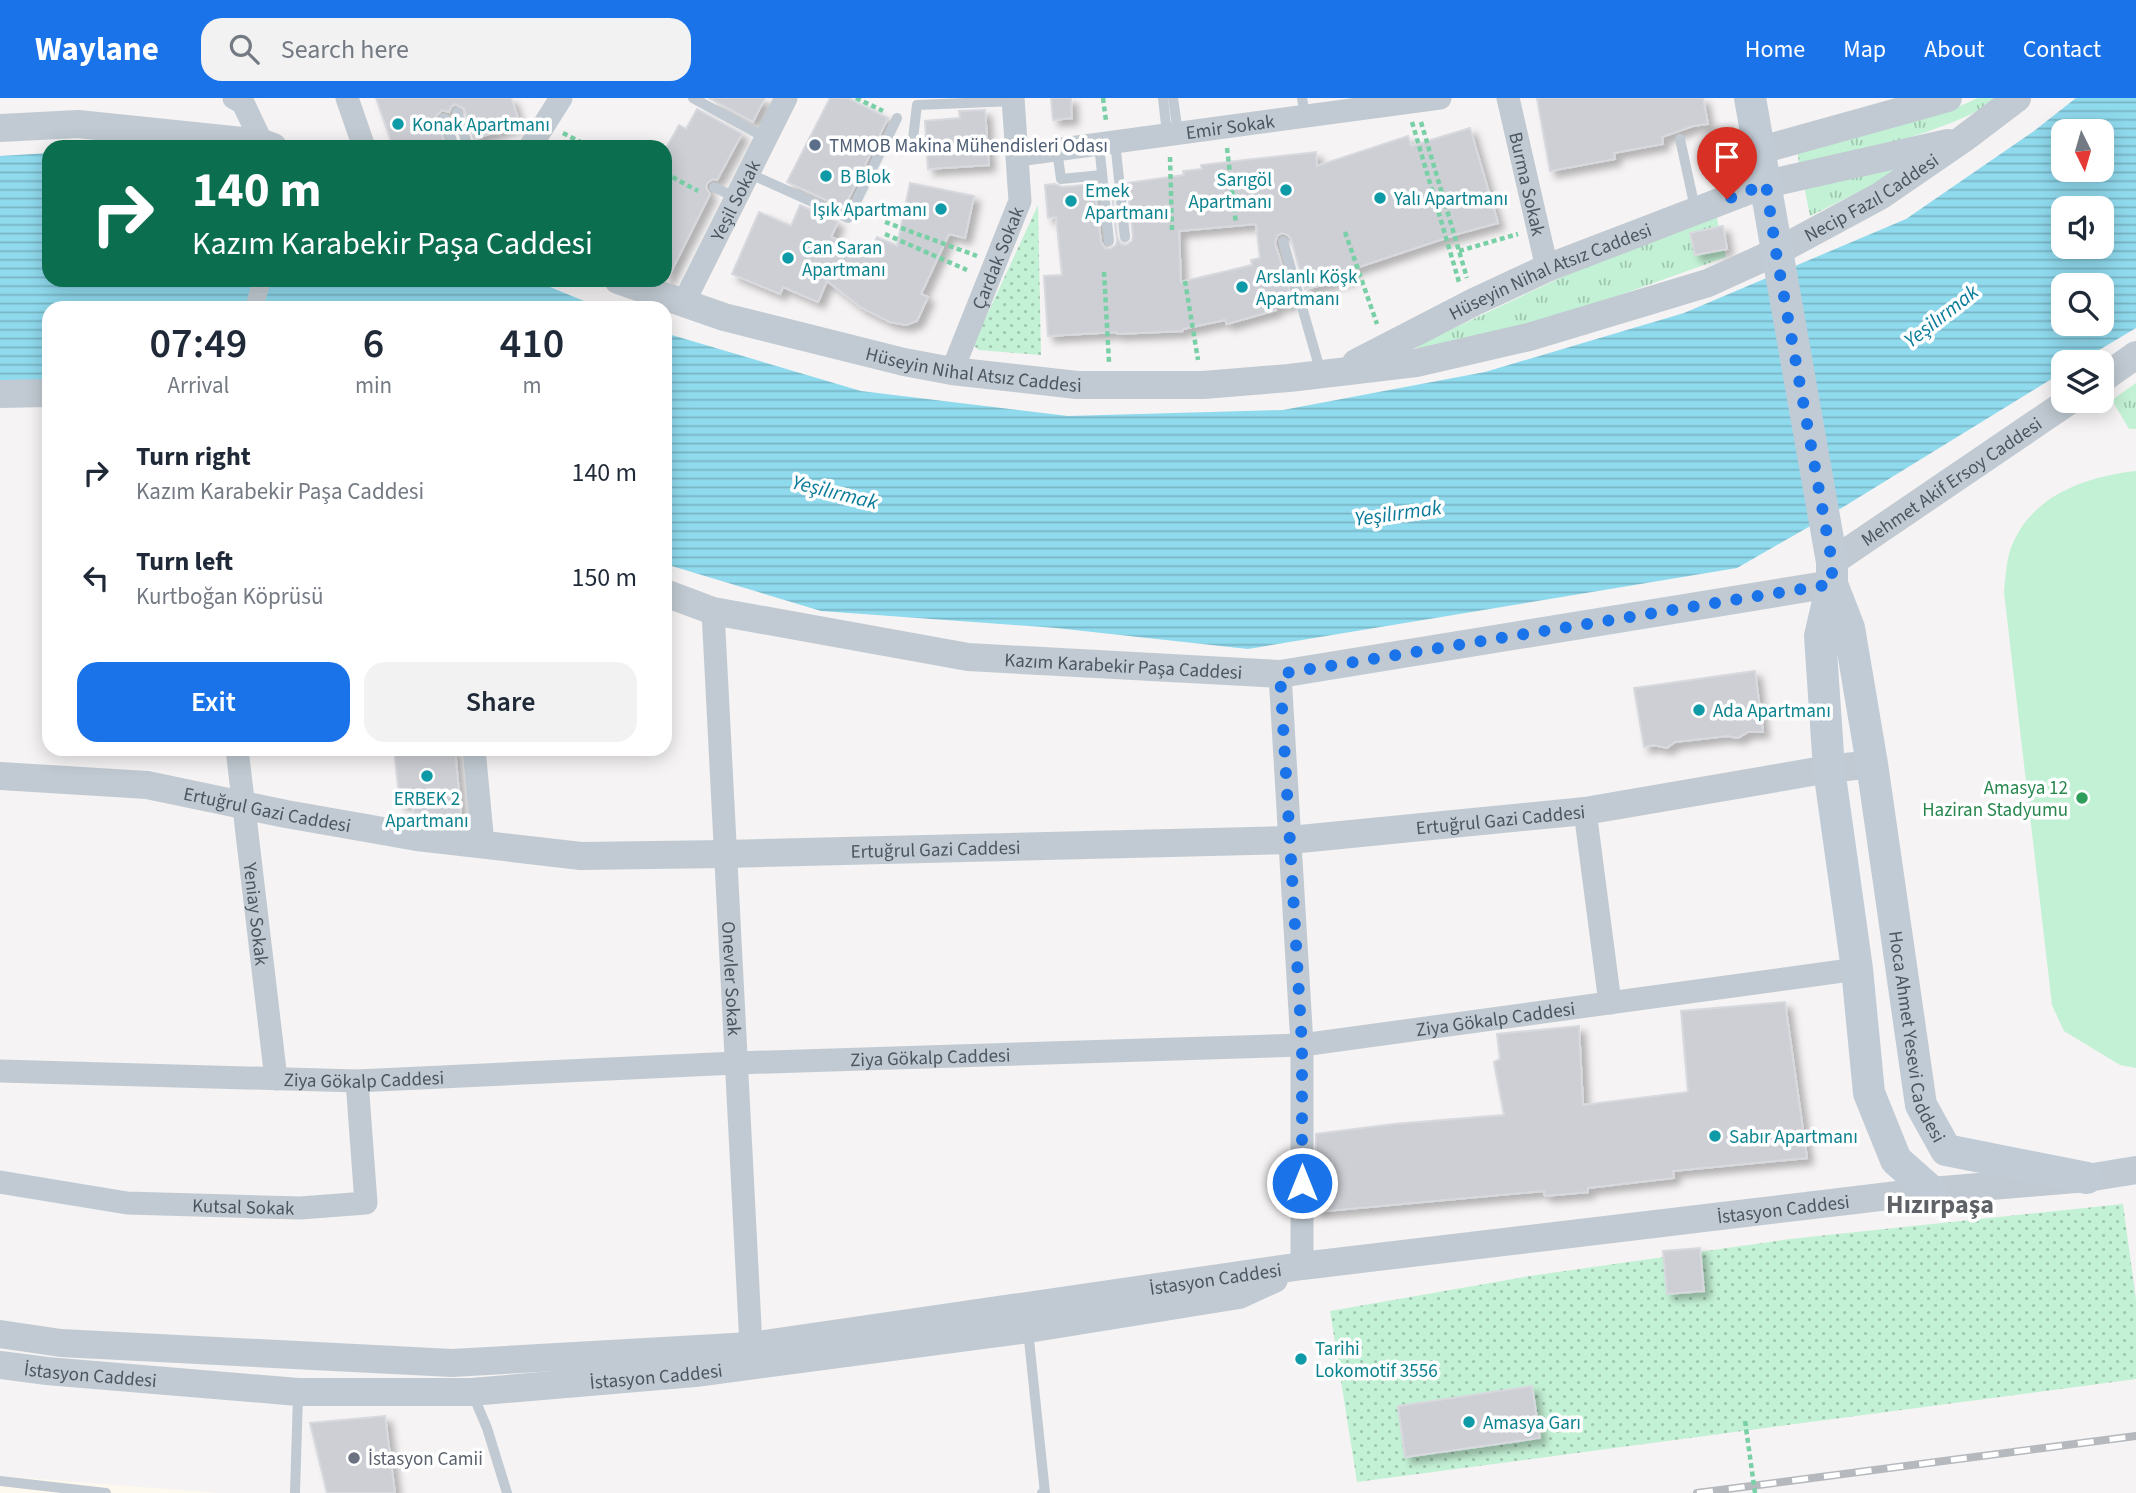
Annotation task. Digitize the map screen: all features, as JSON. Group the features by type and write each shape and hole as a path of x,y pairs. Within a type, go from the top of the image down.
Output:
{"main road":[{"path":"1750,98 1831,565 1821,636 1829,769 1857,969 1869,1093 1896,1160 1931,1191"},
{"name":"Hoca Ahmet Yesevi Caddesi","path":"1831,565 1849,628 1872,764 1921,1105 1946,1150 2087,1178"}],"street":[{"path":"234,98 243,103 264,140"},
{"path":"347,98 362,140"},
{"path":"536,98 545,123"},
{"path":"534,140 561,98"},
{"name":"Yeşil Sokak","path":"683,304 786,98"},
{"name":"Emir Sokak","path":"1018,155 1225,127 1304,107 1440,98"},
{"name":"Burma Sokak","path":"1508,98 1547,268"},
{"path":"1761,150 1880,112 1948,98"},
{"name":"Necip Fazıl Caddesi","path":"1777,260 1880,196 2017,98"},
{"name":"Çardak Sokak","path":"952,371 1020,201 1013,99"},
{"path":"0,128 78,124 222,140"},
{"name":"Necip Fazıl Caddesi","path":"1766,184 1963,139"},
{"name":"Hüseyin Nihal Atsız Caddesi","path":"1331,372 1547,268 1766,184"},
{"name":"Hüseyin Nihal Atsız Caddesi","path":"637,287 683,304 904,362 952,371 1077,385 1203,385 1416,363 1529,337 1777,260"},
{"path":"2114,371 2136,355"},
{"path":"0,394 42,393"},
{"name":"Mehmet Akif Ersoy Caddesi","path":"1831,565 2052,413"},
{"name":"Kazım Karabekir Paşa Caddesi","path":"672,596 713,611 968,657 1280,674 1831,565"},
{"name":"Onevler Sokak","path":"713,611 751,1346"},
{"path":"1280,674 1302,1045 1303,1266"},
{"name":"Yeniay Sokak","path":"238,756 275,1079"},
{"path":"475,756 483,844"},
{"name":"Ertuğrul Gazi Caddesi","path":"0,776 147,785 286,814 417,837 581,856 1290,840 1585,811 1872,764"},
{"path":"1585,811 1610,1003"},
{"name":"Ziya Gökalp Caddesi","path":"0,1071 357,1081 736,1063 1302,1045 1857,969"},
{"name":"Kutsal Sokak","path":"0,1182 127,1203 300,1208 366,1203 357,1081"},
{"path":"1931,1191 2087,1178 2136,1170"},
{"name":"İstasyon Caddesi","path":"0,1365 298,1392 471,1392 695,1373 1026,1317 1303,1266 1931,1191"},
{"name":"İstasyon Caddesi","path":"0,1334 61,1343 452,1363 751,1346 1026,1317"}],"lane":[{"path":"693,98 766,138"},
{"path":"1163,98 1172,134"},
{"path":"1172,134 1173,98"},
{"path":"912,147 916,105 1013,99"},
{"path":"457,112 466,140"},
{"path":"444,118 452,140"},
{"path":"748,173 848,218 897,118"},
{"path":"1680,139 1696,211"},
{"path":"1107,143 1102,175 1109,241"},
{"path":"1107,143 1125,237"},
{"path":"1057,149 1061,179 1102,175"},
{"path":"714,187 736,198"},
{"path":"1283,241 1331,372"},
{"path":"1026,1317 1045,1493 1042,1493"},
{"path":"295,1493 298,1392"},
{"path":"471,1392 492,1440 507,1493"},
{"path":"0,1481 106,1493"}],"path":[{"path":"856,98 897,118"},
{"path":"1410,102 1459,251 1470,304"},
{"path":"1410,102 1470,304"},
{"path":"1225,127 1236,224"},
{"path":"1172,134 1172,230"},
{"path":"886,222 992,271"},
{"path":"1459,251 1537,228"},
{"path":"1345,232 1385,348"},
{"path":"885,234 992,271"},
{"path":"1104,272 1110,385"},
{"path":"1185,281 1203,385"},
{"path":"1745,1420 1755,1493"}],"shaded area":[{"path":"0,1476 220,1493 0,1493"}],"green space":[{"path":"1978,98 2001,98 1954,122 1929,131 1800,168 1797,151 1949,111"},
{"path":"1899,165 1895,174 1810,216 1804,186"},
{"path":"1038,205 1041,355 979,350 973,345"},
{"path":"1715,210 1726,257 1545,322 1419,350 1416,346 1573,272"},
{"path":"2136,383 2136,429 2129,429 2114,403 2114,399"},
{"name":"Amasya 12 Haziran Stadyumu","path":"2136,471 2136,1068 2120,1065 2064,1031 2052,1005 2004,592 2009,554 2017,535 2028,518 2042,505 2077,485"},
{"path":"2123,1204 2136,1300 2136,1379 1357,1482 1330,1311 1530,1276 1790,1239"}],"water":[{"name":"Yeşilırmak","path":"2076,98 2136,98 2136,328 2099,350 2051,350 2051,379 1840,509 1737,568 1248,649 1056,628 821,611 672,566 672,335 861,391 1068,416 1283,410 1485,372 1684,313 1906,219 2034,131"},
{"path":"42,153 42,287 550,287 584,301 42,301 42,382 0,385 0,156"}],"building":[{"path":"376,98 511,98 520,124 474,139 464,109 455,104 449,112 442,110 436,116 444,140 391,140"},
{"path":"709,98 765,98 753,122"},
{"path":"830,98 848,98 888,118 844,208 787,182"},
{"path":"1051,98 1071,98 1072,118 1053,120"},
{"path":"1537,98 1703,98 1708,124 1693,126 1662,137 1663,144 1614,153 1615,159 1550,171"},
{"path":"697,109 742,134 717,180 713,179 707,183 706,188 710,194 672,270 671,140 679,125 686,129"},
{"path":"985,110 989,165 928,169 925,121 960,118 959,111"},
{"path":"1470,128 1498,223 1350,270 1352,278 1305,289 1291,239 1282,233 1277,236 1275,243 1293,303 1227,324 1225,320 1183,331 1048,336 1044,276 1062,275 1056,217 1048,218 1045,185 1055,184 1062,187 1094,184 1101,242 1105,248 1110,249 1116,245 1117,240 1111,185 1117,238 1121,244 1126,245 1132,241 1133,236 1127,183 1184,175 1183,171 1202,169 1201,165 1316,152 1317,166 1408,136 1411,146","holes":["1256,224 1260,258 1251,260 1252,265 1181,282 1179,231"]},
{"path":"910,183 974,196 965,238 949,234 921,294 928,297 917,321 906,325 890,322 862,308 827,281 818,302 783,287 780,294 732,274 759,212 791,226 800,205 838,222 831,237 870,253 877,237 897,246"},
{"path":"1723,226 1727,249 1695,255 1690,233"},
{"name":"Ada Apartmanı","path":"1755,671 1763,732 1748,732 1738,738 1727,736 1675,742 1667,748 1653,745 1644,747 1634,688"},
{"name":"ERBEK 2 Apartmanı","path":"395,756 456,756 462,825 415,820 413,804 400,804"},
{"path":"1785,1002 1807,1158 1673,1171 1674,1178 1588,1188 1588,1192 1545,1196 1544,1191 1316,1212 1316,1134 1394,1124 1504,1115 1494,1062 1500,1059 1497,1034 1579,1026 1583,1105 1688,1092 1681,1011"},
{"path":"1700,1248 1704,1291 1667,1294 1663,1251"},
{"name":"Amasya Garı","path":"1532,1386 1540,1438 1405,1457 1398,1406"},
{"name":"İstasyon Camii","path":"385,1416 395,1493 327,1493 310,1423"}],"railway":[{"path":"1697,1493 2136,1436"}],"place":[{"name":"Konak Apartmanı","path":"398,124"},
{"name":"TMMOB Makina Mühendisleri Odası","path":"815,145"},
{"name":"B Blok","path":"826,176"},
{"name":"Sarıgöl Apartmanı","path":"1286,190"},
{"name":"Yalı Apartmanı","path":"1380,198"},
{"name":"Emek Apartmanı","path":"1071,201"},
{"name":"Işık Apartmanı","path":"941,209"},
{"name":"Can Saran Apartmanı","path":"788,258"},
{"name":"Arslanlı Köşk Apartmanı","path":"1242,287"},
{"name":"Ada Apartmanı","path":"1699,710"},
{"name":"ERBEK 2 Apartmanı","path":"427,776"},
{"name":"Amasya 12 Haziran Stadyumu","path":"2082,798"},
{"name":"Sabır Apartmanı","path":"1715,1136"},
{"name":"Tarihi Lokomotif 3556","path":"1301,1359"},
{"name":"Amasya Garı","path":"1469,1422"},
{"name":"İstasyon Camii","path":"354,1458"}],"district":[{"name":"Hızırpaşa","path":"1940,1204"}],"route":[{"path":"1302,1183 1302,1045 1280,674 1832,584 1832,562 1766,184 1727,199"}]}
